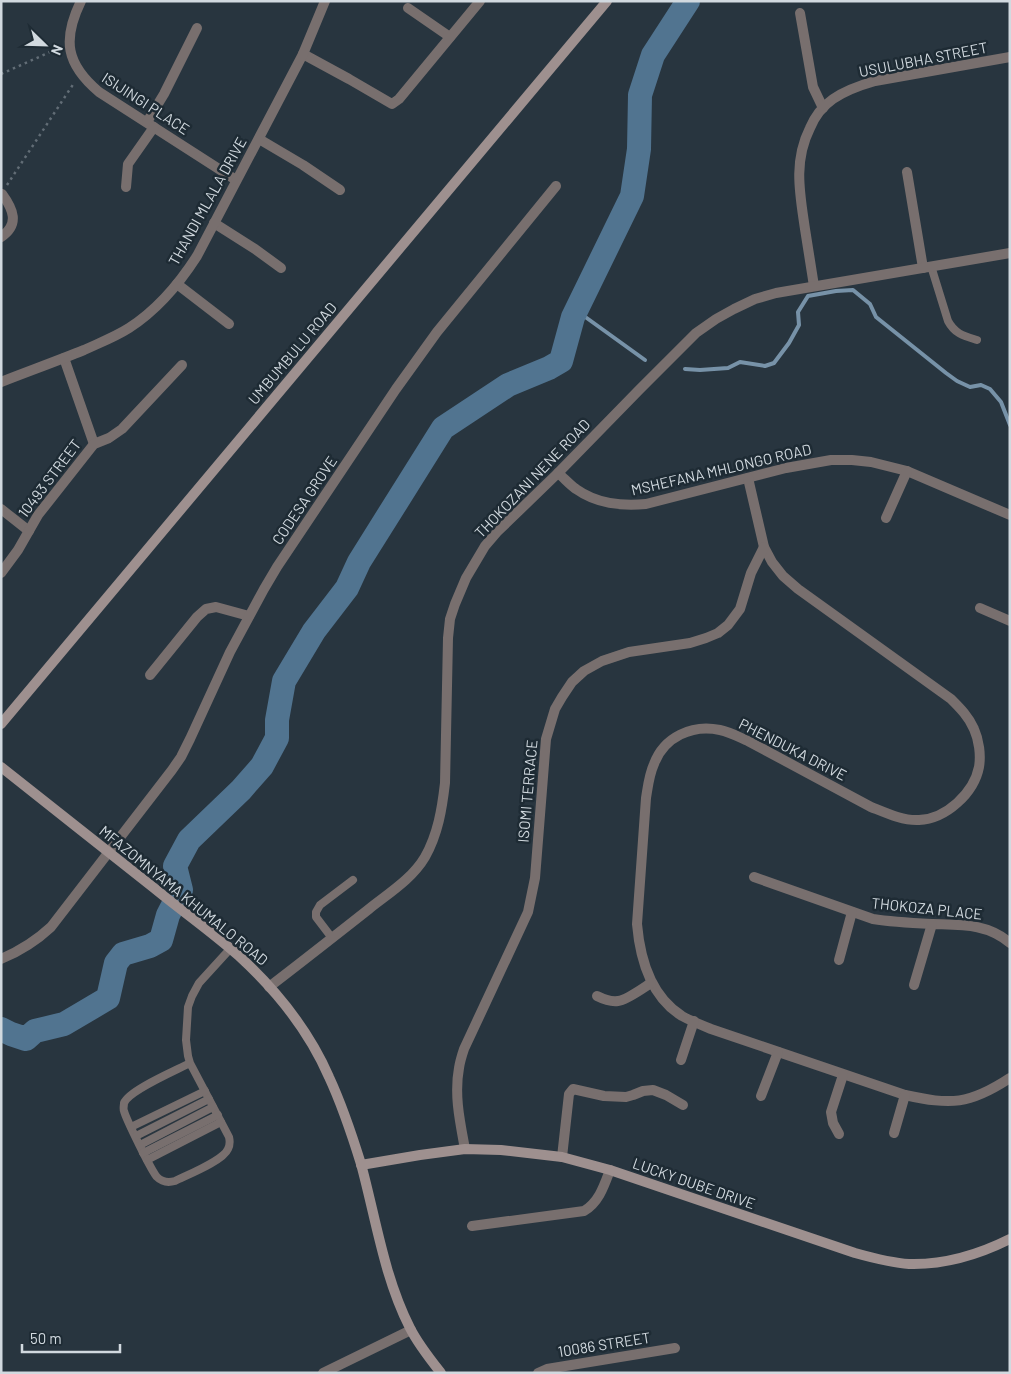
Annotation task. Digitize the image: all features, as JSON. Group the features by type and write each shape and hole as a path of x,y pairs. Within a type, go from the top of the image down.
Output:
{"street":[{"name":"ISIJINGI PLACE","path":"81,1 73,19 69,43 80,73 99,92 236,180"},
{"name":"THANDI MLALA DRIVE","path":"1,382 115,336 146,316 177,284 188,270 259,139 303,54 325,1"},
{"path":"303,54 349,78 392,104 399,99 480,1"},
{"name":"UMBUMBULU ROAD","path":"1,724 607,1"},
{"path":"408,8 450,36"},
{"path":"800,13 813,87 823,108"},
{"path":"126,188 128,164 150,125 197,28"},
{"name":"USULUBHA STREET","path":"814,286 803,213 799,167 805,138 814,119 823,108 844,92 875,81 1010,57"},
{"path":"259,139 340,190"},
{"path":"908,172 927,267"},
{"name":"CODESA GROVE","path":"1,959 26,947 51,927 172,770 190,740 230,652 277,567 396,389 437,332 556,186"},
{"path":"1,237 9,229 13,216 12,210 2,194"},
{"path":"214,223 281,268"},
{"name":"THOKOZANI NENE ROAD","path":"269,987 404,882 424,858 432,844 438,826 445,783 450,619 466,578 485,546 696,333 734,309 755,299 776,293 1010,253"},
{"path":"177,284 229,324"},
{"name":"10493 STREET","path":"1,573 18,550 46,503 94,444 64,358"},
{"path":"94,444 122,429 182,365"},
{"name":"MSHEFANA MHLONGO ROAD","path":"558,473 576,489 590,497 627,506 646,504 786,468 831,460 852,460 871,462 907,471 1010,515"},
{"path":"886,518 907,471"},
{"name":"PHENDUKA DRIVE","path":"748,478 764,547 772,562 783,576 798,589 946,695 961,709 975,730 980,757 979,769 974,782 956,805 945,812 919,820 889,814 871,806 730,733 704,728 676,736 666,744 656,758 646,798 637,924 638,943 642,960 651,982 659,994 681,1015 711,1030 905,1095 931,1101 956,1102 983,1094 1010,1078"},
{"name":"10493 STREET","path":"1,510 29,531"},
{"name":"ISOMI TERRACE","path":"465,1149 458,1106 459,1068 464,1049 528,912 534,878 546,739 555,709 572,682 584,671 602,661 629,652 690,643 706,638 723,629 736,617 740,609 751,573 764,547"},
{"path":"150,675 197,617 206,609 216,607 249,616"},
{"path":"980,608 1010,621"},
{"name":"MFAZOMNYAMA KHUMALO ROAD","path":"1,767 238,955 298,1021 315,1047 346,1116 393,1287 411,1330 441,1373"},
{"name":"THOKOZA PLACE","path":"754,877 873,918 890,922 980,927 999,935 1010,943"},
{"path":"839,960 852,912"},
{"path":"914,985 932,924"},
{"path":"597,996 617,1001 651,982"},
{"path":"681,1060 694,1021"},
{"path":"761,1096 778,1052"},
{"path":"839,1134 833,1123 831,1112 843,1075"},
{"path":"562,1157 569,1094 573,1089 604,1096 626,1097 643,1091 653,1090 683,1105"},
{"path":"894,1133 905,1095"},
{"name":"LUCKY DUBE DRIVE","path":"361,1165 465,1149 501,1150 562,1157 610,1170 855,1253 908,1264 954,1260 993,1248 1010,1239"},
{"path":"472,1226 584,1211 595,1203 610,1170"},
{"path":"323,1373 411,1330"},
{"name":"10086 STREET","path":"538,1373 547,1369 675,1348"}],"lane":[{"path":"927,267 952,329 959,334 977,340"},
{"path":"332,938 316,918 316,912 320,905 353,880"},
{"path":"190,1063 147,1085 125,1101 124,1111 156,1176 161,1180 170,1182 221,1158 230,1143 220,1119 190,1063 187,1049 188,1007 192,996 199,983 230,949"},
{"path":"131,1127 207,1095"},
{"path":"136,1136 207,1095"},
{"path":"140,1144 213,1107"},
{"path":"145,1156 220,1119"}],"path":[{"path":"1,74 69,43"},
{"path":"2,194 80,73"}],"waterway":[{"path":"1,1029 26,1039 35,1031 64,1024 108,998 116,963 123,954 150,946 161,940 168,915 181,890 175,866 189,840 241,790 262,766 277,738 277,720 284,681 314,631 347,588 359,562 443,428 508,385 561,361 573,317 632,196 639,149 640,95 653,55 688,1"},
{"path":"685,369 728,368 740,362 765,366 774,363 789,343 799,325 798,312 808,296 853,290 870,304 876,317 957,381 970,387 981,385 990,389 1001,402 1010,425"},
{"path":"577,311 645,360"}]}
